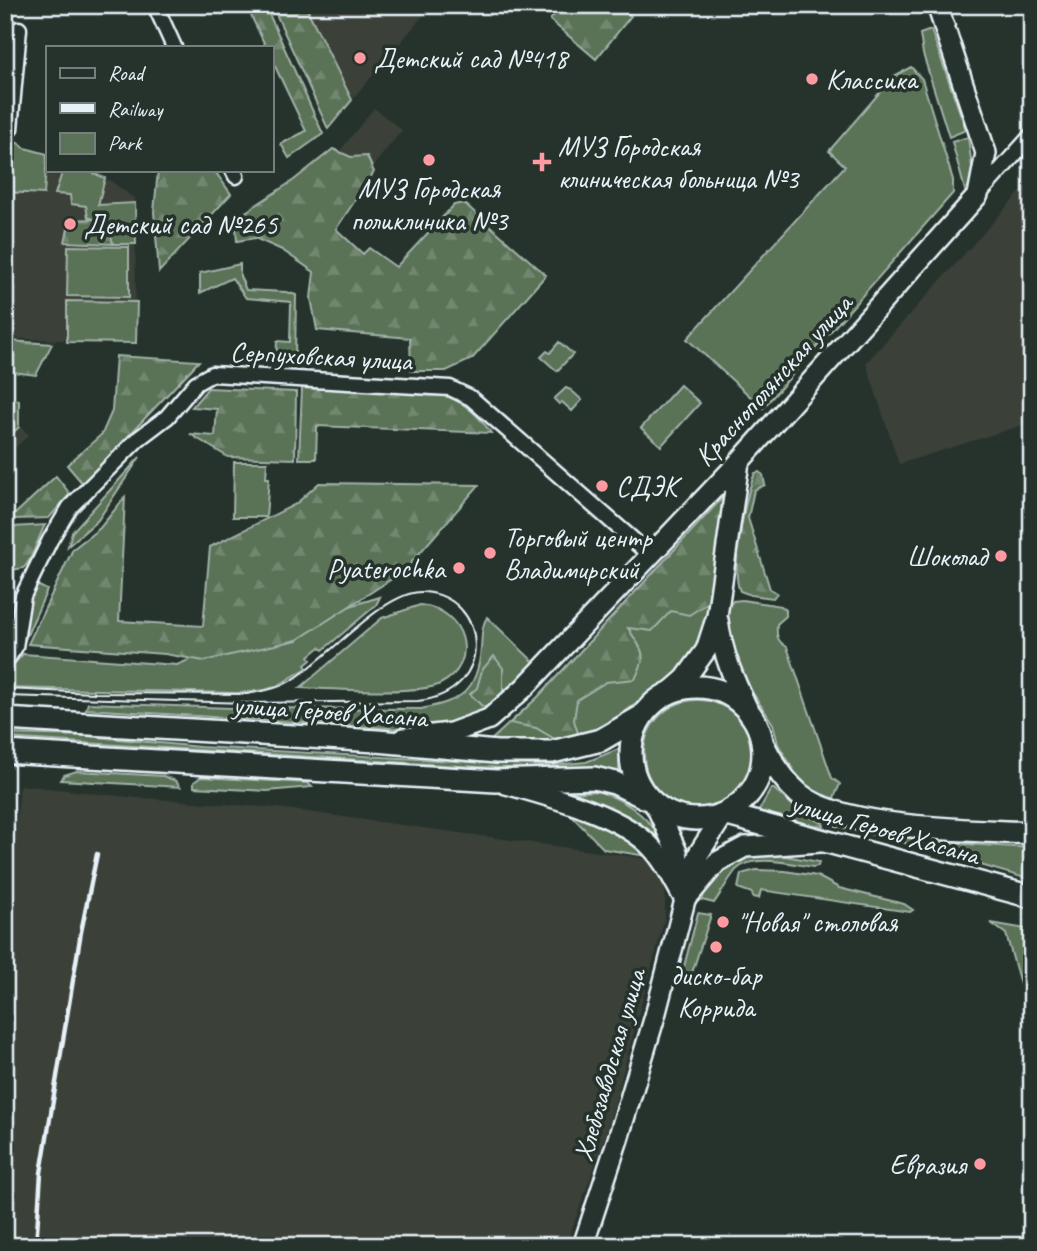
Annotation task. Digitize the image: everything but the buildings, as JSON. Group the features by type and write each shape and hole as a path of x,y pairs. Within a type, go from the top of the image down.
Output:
{"main road":[{"path":"937,5 986,153 978,195"},
{"name":"Краснополянская улица","path":"377,741 452,733 489,719 524,688 739,462 978,195"},
{"path":"670,692 685,679 706,650 717,616 739,462"},
{"path":"651,801 676,816 688,819 724,814 735,808 752,790 762,768 763,743 755,720 729,668 720,643 717,616"},
{"path":"685,900 677,852 634,774 632,738 642,716 659,698 682,688 706,687 729,695 748,710"},
{"name":"улица Героев Хасана","path":"5,719 377,741 497,752 552,752 601,740 642,716"},
{"name":"улица Героев Хасана","path":"763,743 777,772 799,794 834,812 932,828 1032,833"},
{"name":"улица Героев Хасана","path":"5,752 496,781 594,778 615,783 651,801"},
{"path":"496,781 555,798 600,815 636,835 653,848 666,865 685,900"},
{"name":"улица Героев Хасана","path":"724,814 1032,897"},
{"name":"Хлебозаводская улица","path":"583,1246 655,1016 699,853 724,814"},
{"path":"685,900 717,862 745,847 826,842"}],"street":[{"path":"155,5 174,46"},
{"path":"5,128 10,129 19,29"},
{"path":"978,195 1032,135"},
{"path":"986,153 1009,160"},
{"name":"Серпуховская улица","path":"5,662 15,647 23,596 50,540 70,507 138,439 167,417 197,383 212,374 458,391 471,398 649,554"}],"shaded area":[{"name":"Детский сад №418","path":"305,5 432,5 352,100"},
{"path":"374,108 402,130 343,204 315,182"},
{"name":"Детский сад №265","path":"5,134 25,148 46,154 46,172 91,172 111,181 135,199 136,343 5,338"},
{"path":"1032,179 1032,422 899,464 866,363"},
{"path":"5,410 29,435 5,457"},
{"path":"20,785 128,797 278,808 657,860 665,882 665,918 607,1131 566,1246 5,1246 5,944"}],"green space":[{"path":"246,5 265,5 323,134 289,158 281,144 306,131 273,62 273,46 266,46"},
{"path":"272,5 305,5 352,100 328,129"},
{"path":"562,5 618,5 631,16 596,59 550,20"},
{"path":"931,30 966,130 949,137 923,54 920,34"},
{"path":"911,67 922,79 953,180 953,193 763,408 687,339 845,166 829,151 894,76"},
{"path":"5,134 25,148 46,154 46,167 44,194 5,192"},
{"path":"968,137 973,175 966,194 952,142"},
{"path":"333,149 351,157 367,156 374,172 336,229 363,254 369,248 396,267 454,205 464,203 546,275 472,359 446,371 411,371 410,338 317,330 311,298 314,272 282,250 255,238 237,241 235,219 294,180"},
{"path":"62,172 91,172 105,178 98,205 135,203 136,244 113,244 104,228 88,217 86,206 71,204 70,195 55,194"},
{"path":"158,172 215,172 231,194 159,272 154,212"},
{"path":"94,219 111,235 113,244 65,242 70,220"},
{"path":"68,246 129,247 129,297 67,296"},
{"path":"240,264 240,276 246,290 296,295 295,362 276,361 277,341 290,342 291,302 246,298 232,278 200,293 200,273"},
{"path":"67,301 137,302 136,343 67,342"},
{"path":"5,330 10,341 52,344 36,375 5,371"},
{"path":"559,342 573,354 557,371 541,357 547,351 550,353"},
{"path":"116,356 199,361 83,484 67,465 102,434 112,411"},
{"path":"680,385 700,403 661,446 641,428"},
{"path":"208,388 296,392 295,459 228,457 190,434 215,436 217,409 192,407"},
{"path":"302,388 437,393 468,408 491,433 317,426 316,459 299,459"},
{"path":"566,388 582,400 572,411 554,399"},
{"path":"5,397 19,400 19,427 5,440"},
{"path":"140,457 98,520 68,546 72,532"},
{"path":"234,462 267,462 266,478 269,478 266,517 233,517"},
{"path":"755,473 763,475 765,485 754,490 748,518 770,589 777,593 773,598 740,591 737,581 738,550 747,497"},
{"path":"56,476 70,494 49,518 14,519 14,515"},
{"path":"319,483 479,485 404,571 297,640 204,661 165,654 28,644 73,549 100,528 125,497 119,621 203,626 210,547 296,504"},
{"path":"726,494 710,616 694,663 592,734 560,742 489,742 538,697"},
{"path":"726,494 711,601 689,615 671,611 652,631 628,628 643,657 635,679 606,682 577,700 574,720 579,737 560,742 536,728 510,723 538,697"},
{"path":"45,525 26,565 11,570 13,527"},
{"path":"35,584 47,590 24,642 24,615"},
{"path":"380,597 376,605 323,650 320,647 309,656 311,660 305,665 307,668 265,690 238,693 5,688 5,669 23,654 177,665 234,641"},
{"path":"733,601 781,606 786,610 786,616 777,624 777,635 787,647 832,778 840,784 833,800 812,790 796,775 778,744 773,724 732,661 726,626 728,607"},
{"path":"420,605 436,609 448,616 463,638 461,664 453,675 440,684 394,690 300,688 382,618"},
{"path":"487,617 536,664 511,690 468,724 403,729 86,709 88,703 232,708 421,709 435,706 457,698 471,685 479,664"},
{"path":"494,656 503,668 503,693 490,707 482,706 470,694 477,688 482,670"},
{"path":"698,700 719,704 736,716 748,733 752,754 748,775 736,792 719,804 698,808 677,804 660,792 648,775 644,754 648,733 660,716 677,704"},
{"path":"5,734 87,736 200,747 544,766 586,762 619,749 619,771 460,766 5,738"},
{"path":"77,771 163,776 176,781 180,787 61,780 64,775"},
{"path":"201,777 308,783 312,787 267,791 194,787 194,782"},
{"path":"771,789 801,813 823,823 824,826 758,812"},
{"path":"597,791 621,801 641,815 657,832 671,854 568,793"},
{"path":"564,808 634,842 652,857 604,849"},
{"path":"836,823 933,842 1032,848 1032,880 836,826"},
{"path":"755,853 819,862 818,866 813,867 773,861 752,862 736,870 714,903 702,900 710,882 722,869"},
{"path":"756,870 817,876 839,888 904,904 913,910 910,912 761,890 759,898 753,897 752,893 738,888 741,874"},
{"path":"698,913 711,915 688,985 682,974"},
{"path":"991,923 1032,930 1032,994 1021,987 1006,934"}],"tram line":[{"path":"5,689 95,693 247,694 265,691 287,683 306,670 356,627 391,602 408,594 423,592 445,597 461,609 471,625 475,644 472,663 462,681 444,694 418,701 247,703 5,696"}],"railway":[{"path":"36,1246 41,1173 81,932 97,854"}],"place":[{"name":"Детский сад №418","path":"360,58"},
{"name":"Классика","path":"812,79"},
{"name":"МУЗ Городская поликлиника №3","path":"429,160"},
{"name":"МУЗ Городская клиническая больница №3","path":"542,162"},
{"name":"Детский сад №265","path":"70,224"},
{"name":"СДЭК","path":"602,486"},
{"name":"Торговый центр Владимирский","path":"490,553"},
{"name":"Шоколад","path":"1001,556"},
{"name":"Pyaterochka","path":"459,568"},
{"name":"\"Новая\" столовая","path":"723,922"},
{"name":"диско-бар Коррида","path":"716,947"},
{"name":"Евразия","path":"980,1164"}]}
